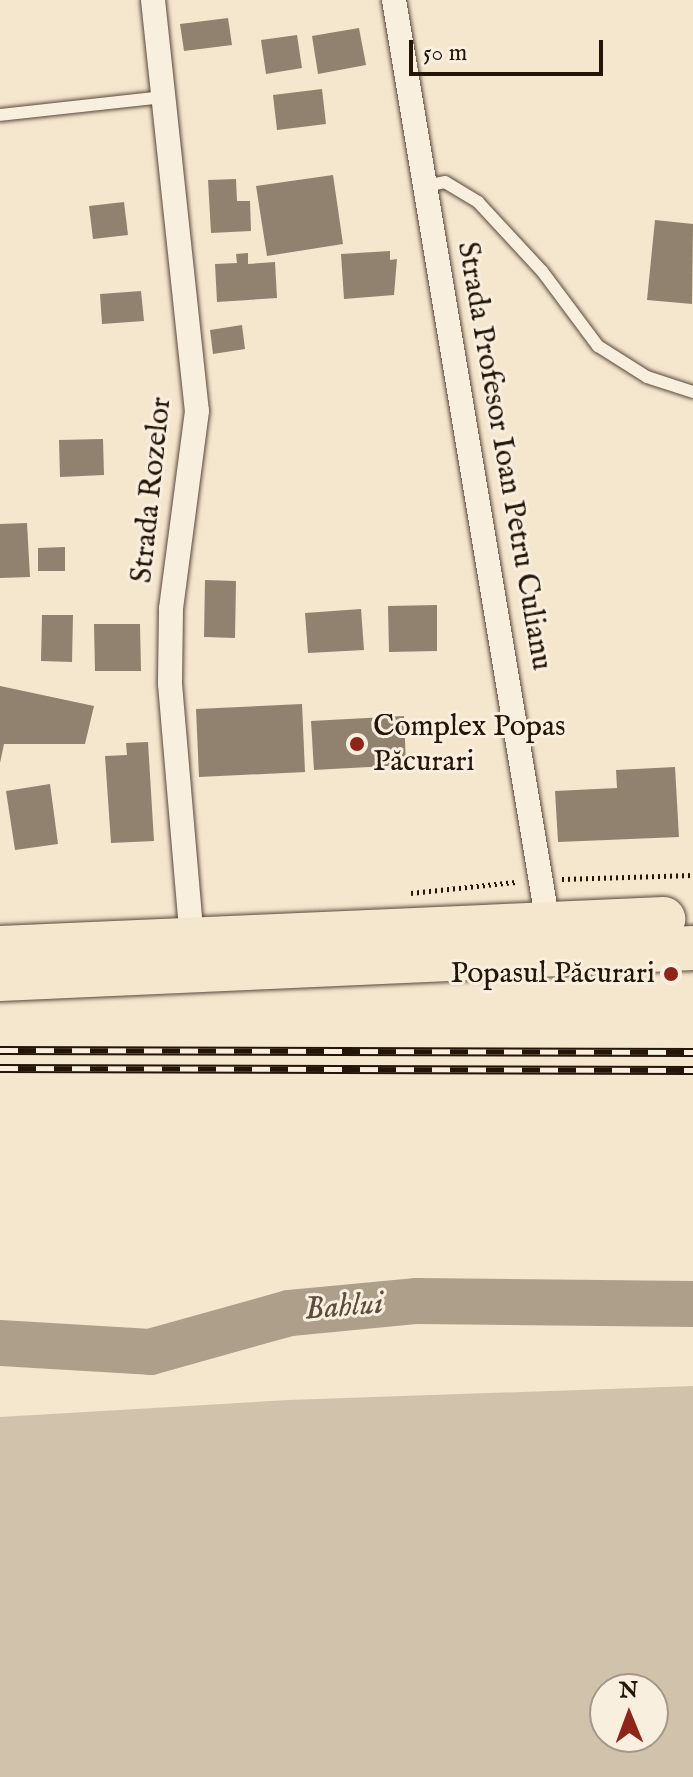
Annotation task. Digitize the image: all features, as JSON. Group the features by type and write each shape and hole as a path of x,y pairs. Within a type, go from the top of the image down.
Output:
{"highway":[{"path":"0,948 693,918"},
{"path":"0,979 693,948"}],"street":[{"name":"Strada Rozelor","path":"153,0 162,97 192,326 197,411 171,609 170,684 192,939"},
{"name":"Strada Profesor Ioan Petru Culianu","path":"394,0 548,924"}],"lane":[{"path":"0,115 162,97"},
{"path":"425,186 445,182 478,202 542,271 598,346 647,377 693,392"}],"shaded area":[{"path":"693,1386 693,1777 0,1777 0,1417 288,1400"}],"building":[{"path":"228,18 232,45 184,51 180,24"},
{"path":"359,28 366,65 318,74 312,36"},
{"path":"297,35 302,68 266,74 261,40"},
{"path":"322,89 326,124 277,130 273,95"},
{"path":"333,175 343,244 267,256 256,186"},
{"path":"236,179 237,201 250,201 251,231 211,233 208,180"},
{"path":"124,202 128,235 93,239 89,206"},
{"path":"655,220 693,224 692,304 647,300"},
{"path":"390,251 390,260 397,259 394,295 344,299 341,254"},
{"path":"248,253 248,264 275,262 277,298 217,302 215,264 237,263 236,254"},
{"path":"141,291 144,321 102,324 100,294"},
{"path":"242,325 245,349 213,354 210,330"},
{"path":"103,439 104,475 60,477 59,440"},
{"path":"27,523 30,577 0,578 0,524"},
{"path":"65,547 65,571 38,571 38,548"},
{"path":"205,580 236,581 235,638 204,637"},
{"path":"437,605 437,651 389,652 388,606"},
{"path":"361,609 364,650 308,653 305,613"},
{"path":"42,615 73,615 72,662 41,661"},
{"path":"94,624 140,624 141,671 95,671"},
{"path":"0,686 94,706 85,744 4,744 0,763"},
{"path":"302,704 305,772 199,777 196,709"},
{"path":"404,716 406,765 314,770 311,721"},
{"path":"148,742 154,841 111,843 105,756 127,755 126,743"},
{"path":"675,767 679,837 558,842 555,791 617,788 616,770"},
{"path":"50,784 58,844 15,850 6,791"}],"waterway":[{"name":"Bahlui","path":"0,1343 150,1352 290,1313 417,1301 693,1304"}],"railway":[{"path":"0,1050 693,1052"},
{"path":"0,1068 693,1070"}],"place":[{"name":"Complex Popas Păcurari","path":"357,744"},
{"name":"Popasul Păcurari","path":"671,974"}]}
